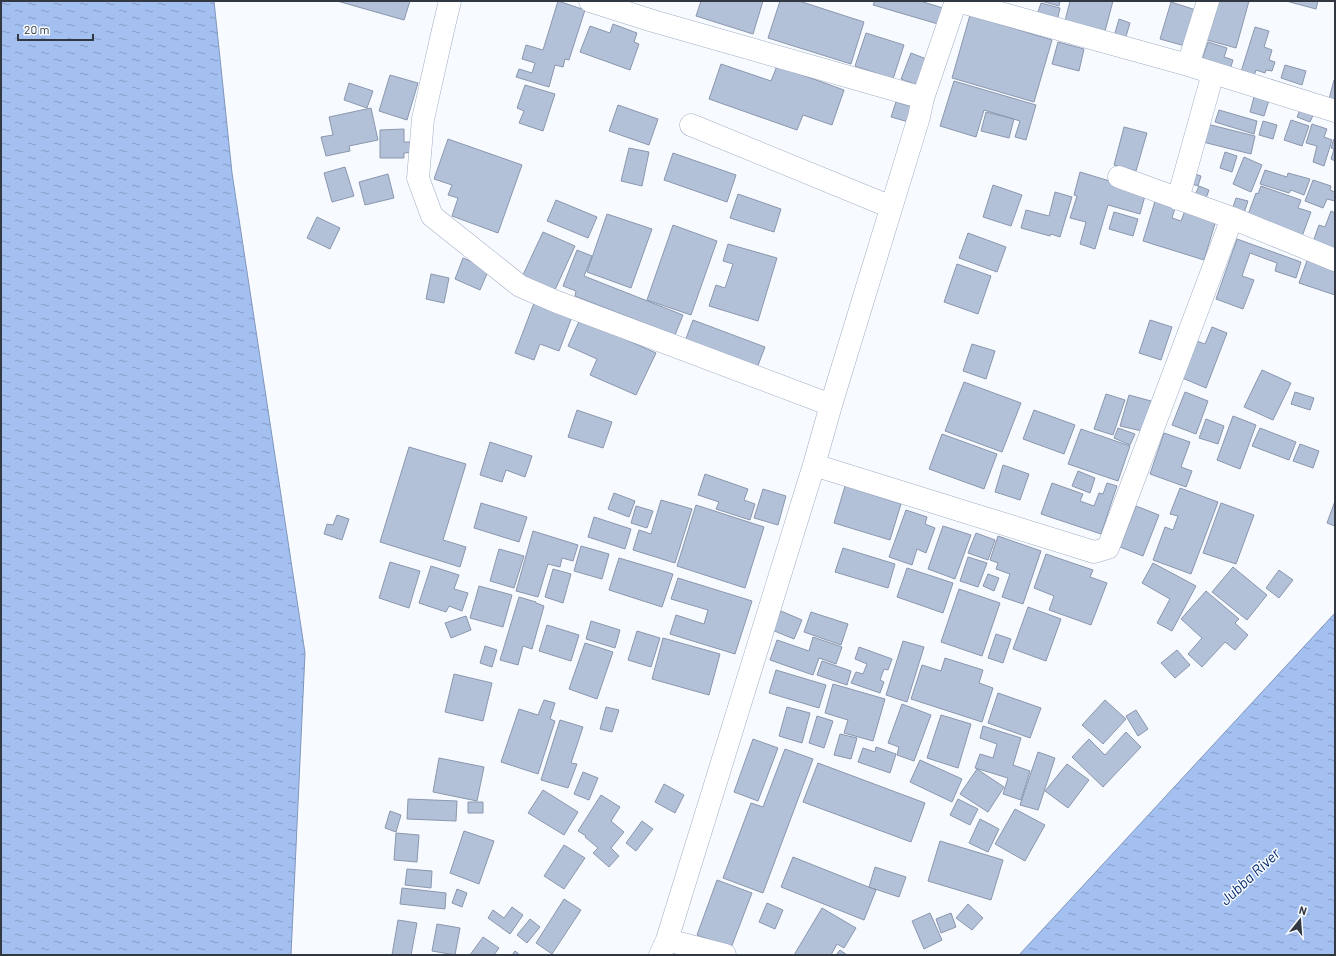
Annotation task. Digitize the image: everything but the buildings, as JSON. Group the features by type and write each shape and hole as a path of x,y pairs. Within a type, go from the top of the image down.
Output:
{"street":[{"path":"450,1 442,30 423,119 418,178 432,216 520,286 557,302 831,405"},
{"path":"590,1 654,21 924,98"},
{"path":"725,955 664,948 814,465 924,98 956,1 1213,73 1335,111"},
{"path":"1188,66 1208,1"},
{"path":"1178,199 1213,73"},
{"path":"691,125 891,207"},
{"path":"1120,177 1232,218 1335,260"},
{"path":"814,465 1094,552 1108,548 1232,218"}],"water":[{"path":"1,1 214,1 232,173 305,653 291,955 1,955"},
{"name":"Jubba River","path":"1335,613 1335,955 1019,955"}]}
